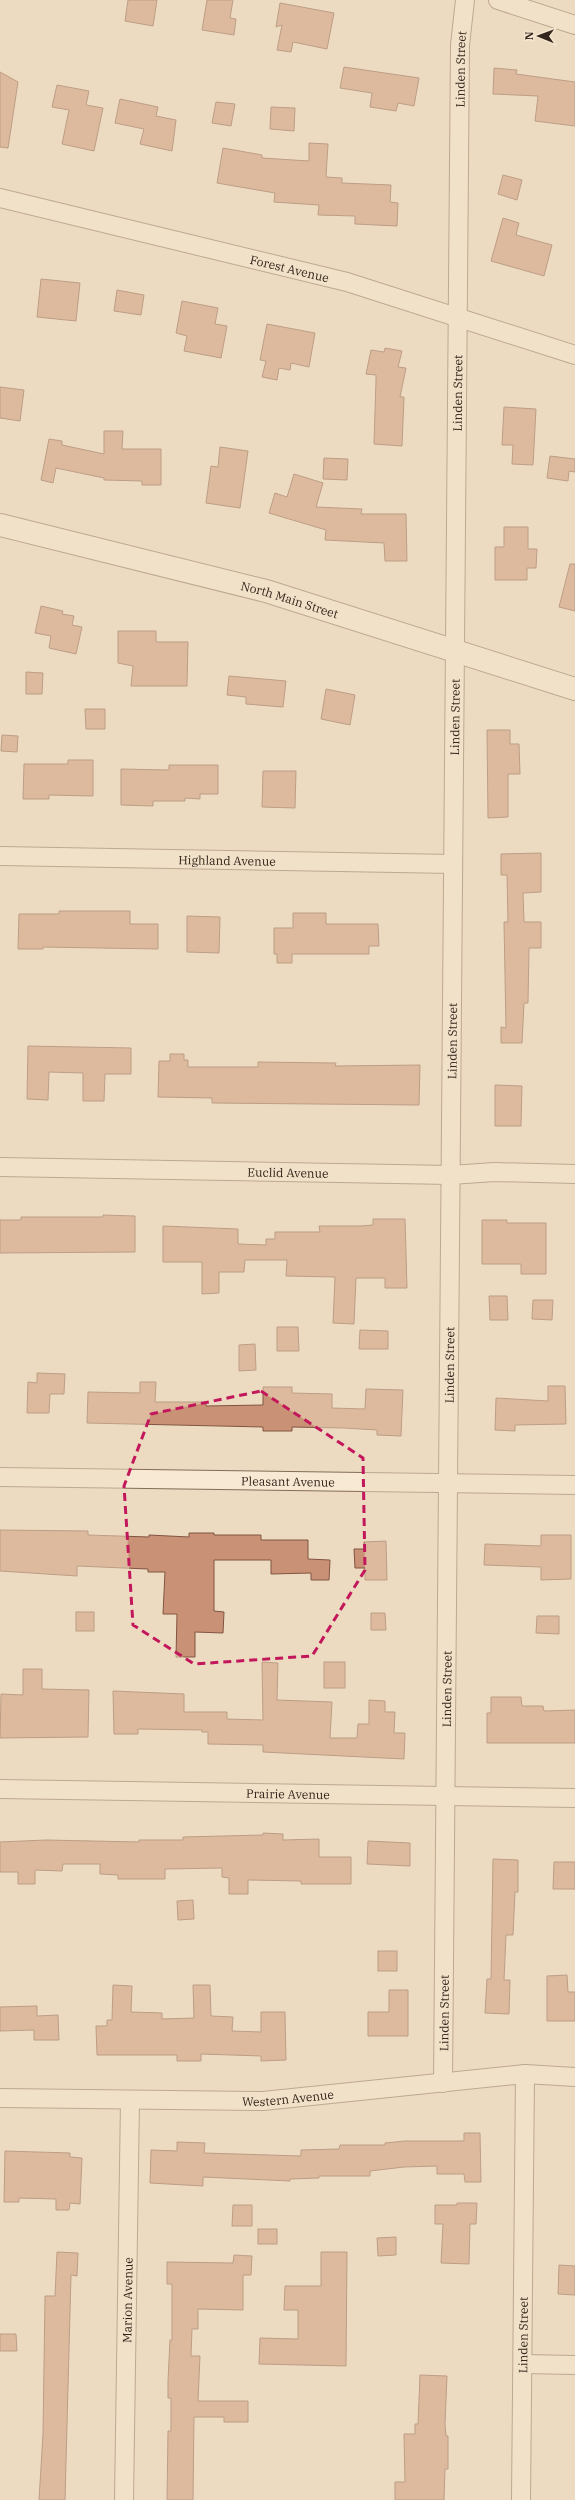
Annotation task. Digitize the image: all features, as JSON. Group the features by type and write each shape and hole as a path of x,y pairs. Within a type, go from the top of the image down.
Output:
{"street":[{"name":"Linden Street","path":"443,2082 460,45 465,0"},
{"path":"498,0 575,24"},
{"name":"Forest Avenue","path":"0,198 346,282 575,355"},
{"name":"North Main Street","path":"0,525 227,580 455,649 575,689"},
{"name":"Highland Avenue","path":"0,856 453,864"},
{"name":"Euclid Avenue","path":"0,1167 451,1175 494,1172 575,1174"},
{"name":"Pleasant Avenue","path":"0,1477 448,1485 575,1485"},
{"name":"Prairie Avenue","path":"0,1789 575,1798"},
{"name":"Linden Street","path":"521,2500 526,2074"},
{"name":"Western Avenue","path":"0,2098 263,2101 526,2074 575,2077"},
{"name":"Marion Avenue","path":"124,2500 130,2100"},
{"path":"523,2364 575,2365"}],"highlighted area":[{"path":"261,1391 363,1458 365,1570 312,1656 194,1664 133,1625 124,1486 151,1414"}],"building":[{"path":"128,0 157,0 153,26 125,21"},
{"path":"207,0 233,0 230,18 236,19 234,35 202,30"},
{"path":"280,3 334,13 327,49 293,42 291,52 277,50 282,25 276,27"},
{"path":"344,67 419,78 414,106 398,103 396,111 370,107 372,93 340,88"},
{"path":"494,68 517,70 516,74 575,82 575,126 535,121 538,96 493,94"},
{"path":"0,72 18,82 8,148 0,147"},
{"path":"57,85 89,91 86,105 103,108 94,151 62,144 69,110 52,107"},
{"path":"120,99 158,107 156,116 176,120 172,151 140,144 144,129 115,123"},
{"path":"216,102 235,104 231,126 212,123"},
{"path":"271,107 295,108 294,131 270,129"},
{"path":"309,143 328,144 326,177 342,178 342,183 391,185 390,202 398,203 397,226 355,224 355,216 318,215 319,205 274,202 275,193 217,183 223,148 262,155 262,158 309,161"},
{"path":"503,175 522,180 517,200 498,194"},
{"path":"503,218 519,223 516,235 552,245 544,276 491,261"},
{"path":"41,279 80,283 76,321 37,317"},
{"path":"117,290 144,295 141,315 114,311"},
{"path":"182,301 218,308 215,324 227,326 221,358 184,351 187,336 176,333"},
{"path":"267,324 315,333 309,367 291,363 290,370 279,368 277,380 262,377 266,361 260,360"},
{"path":"385,348 402,351 398,367 406,368 400,397 404,397 402,446 374,444 376,375 366,374 371,350 384,352"},
{"path":"0,387 24,390 20,421 0,418"},
{"path":"504,407 536,409 533,465 512,464 513,445 502,445"},
{"path":"104,431 123,431 122,449 161,449 161,485 142,485 142,481 104,480 104,478 56,468 53,483 41,480 49,439 62,441 62,445 104,454"},
{"path":"220,447 248,451 240,508 206,503 211,466 218,467"},
{"path":"550,456 575,459 575,472 569,471 568,481 547,478"},
{"path":"324,458 348,459 347,480 323,479"},
{"path":"294,474 323,483 316,507 362,509 361,514 406,514 407,561 385,561 384,543 325,540 326,530 269,513 275,493 287,497"},
{"path":"504,527 528,527 528,549 537,549 536,568 527,568 527,580 495,580 495,547 504,547"},
{"path":"570,564 575,564 575,611 559,607"},
{"path":"41,606 63,611 62,614 74,616 72,625 82,627 76,654 49,648 51,636 35,633"},
{"path":"118,631 156,631 156,642 188,642 187,686 131,686 133,666 118,663"},
{"path":"26,672 43,673 42,694 26,694"},
{"path":"229,676 286,681 283,707 246,704 246,697 227,695"},
{"path":"326,689 355,695 350,725 321,719"},
{"path":"85,709 105,709 105,729 86,729"},
{"path":"487,730 510,730 510,744 519,744 520,774 508,774 508,817 488,818"},
{"path":"2,735 18,736 17,752 1,751"},
{"path":"68,760 93,760 93,796 49,795 49,799 23,799 24,764 68,764"},
{"path":"169,765 218,765 218,794 200,794 200,799 185,798 185,801 153,801 153,806 121,805 121,769 169,770"},
{"path":"263,771 296,771 295,808 262,807"},
{"path":"541,853 541,892 523,893 524,922 541,922 541,948 529,948 528,1003 524,1003 522,1043 501,1043 501,1027 506,1028 504,922 508,922 507,875 501,875 501,854"},
{"path":"59,911 130,911 130,924 158,924 158,949 43,947 43,949 18,949 19,914 59,914"},
{"path":"293,913 326,913 326,924 378,924 379,946 369,946 369,954 292,954 292,963 277,963 277,954 274,954 274,928 293,928"},
{"path":"187,916 220,917 219,953 187,952"},
{"path":"28,1046 131,1048 131,1074 105,1074 104,1101 83,1101 83,1073 49,1072 48,1100 27,1099"},
{"path":"170,1054 184,1054 184,1060 188,1060 188,1067 258,1067 258,1062 336,1063 335,1066 420,1065 419,1105 212,1103 212,1098 158,1097 159,1061 170,1061"},
{"path":"495,1085 522,1086 521,1126 495,1126"},
{"path":"103,1215 135,1216 135,1252 0,1253 0,1220 21,1220 21,1217 103,1217"},
{"path":"373,1219 405,1219 407,1288 385,1288 385,1278 356,1278 354,1324 333,1323 335,1277 286,1276 287,1260 245,1260 244,1272 219,1272 219,1293 202,1294 202,1262 163,1262 163,1226 238,1229 238,1244 266,1245 266,1239 275,1239 275,1232 320,1232 319,1226 373,1225"},
{"path":"482,1220 507,1220 507,1223 546,1223 546,1274 521,1274 521,1264 482,1264"},
{"path":"489,1296 507,1296 508,1320 490,1320"},
{"path":"533,1300 553,1300 552,1320 532,1319"},
{"path":"277,1327 298,1327 299,1351 277,1351"},
{"path":"360,1330 388,1331 388,1349 359,1349"},
{"path":"255,1344 256,1370 239,1371 239,1345"},
{"path":"37,1373 65,1374 64,1394 50,1394 49,1413 27,1413 28,1382 37,1383"},
{"path":"140,1382 156,1382 155,1402 206,1402 206,1406 263,1405 263,1387 292,1387 292,1393 332,1394 332,1408 365,1409 366,1389 403,1390 401,1436 377,1435 377,1430 344,1428 292,1427 292,1431 263,1431 263,1427 87,1423 88,1392 140,1393"},
{"path":"548,1386 565,1386 566,1424 515,1425 515,1431 495,1430 496,1398 548,1401"},
{"path":"0,1530 88,1531 88,1535 149,1537 149,1535 189,1537 189,1533 214,1533 214,1535 261,1535 261,1540 308,1540 308,1559 330,1560 329,1580 311,1580 311,1573 271,1574 271,1560 214,1560 214,1611 224,1612 223,1633 195,1632 195,1657 176,1657 177,1614 163,1614 165,1572 148,1572 148,1569 77,1566 77,1576 0,1571"},
{"path":"541,1535 571,1535 571,1579 541,1580 541,1567 484,1565 485,1544 541,1546"},
{"path":"386,1541 387,1580 365,1580 365,1568 355,1568 354,1549 365,1549 364,1542"},
{"path":"76,1612 94,1612 94,1631 76,1631"},
{"path":"371,1613 385,1613 386,1630 371,1630"},
{"path":"537,1616 559,1616 559,1634 536,1633"},
{"path":"262,1662 278,1663 277,1700 332,1702 330,1738 357,1738 358,1724 369,1724 369,1700 385,1701 385,1712 395,1712 394,1733 405,1733 404,1759 263,1752 263,1745 208,1744 208,1732 202,1732 202,1730 138,1729 138,1734 114,1734 113,1691 184,1694 184,1712 227,1712 227,1719 263,1720"},
{"path":"324,1662 345,1662 345,1688 324,1688"},
{"path":"23,1669 42,1669 42,1689 89,1690 88,1737 0,1738 1,1694 23,1695"},
{"path":"491,1697 521,1697 522,1706 543,1706 544,1711 575,1710 575,1743 487,1743 487,1713 491,1713"},
{"path":"263,1833 283,1834 283,1840 319,1839 319,1857 351,1857 351,1884 301,1884 301,1881 248,1880 248,1894 229,1894 229,1878 222,1877 222,1868 165,1869 165,1879 118,1879 118,1875 100,1874 100,1864 63,1864 62,1871 35,1870 35,1884 18,1884 18,1872 0,1872 0,1842 46,1840 139,1842 139,1840 183,1840 183,1837 263,1835"},
{"path":"368,1841 410,1843 410,1866 367,1864"},
{"path":"493,1859 518,1860 518,1892 515,1892 513,1935 506,1935 504,1980 510,1980 509,2014 485,2013 487,1979 491,1979"},
{"path":"554,1862 575,1862 575,1889 553,1889"},
{"path":"193,1900 194,1919 178,1920 177,1901"},
{"path":"378,1951 397,1951 397,1971 378,1971"},
{"path":"567,1975 568,1992 575,1992 575,2021 547,2021 547,1976"},
{"path":"113,1985 132,1986 131,2012 162,2013 162,2019 194,2018 193,1985 210,1985 211,2016 233,2017 232,2031 261,2032 261,2012 285,2012 286,2060 261,2061 261,2056 201,2054 201,2061 177,2061 177,2055 97,2055 96,2026 107,2026 107,2020 112,2020"},
{"path":"389,1990 408,1990 408,2036 368,2036 368,2012 389,2012"},
{"path":"37,2006 37,2016 58,2015 59,2040 34,2040 34,2030 0,2031 0,2007"},
{"path":"464,2133 480,2133 481,2182 465,2182 464,2174 437,2174 437,2166 404,2167 370,2171 370,2176 319,2176 319,2178 290,2179 290,2181 203,2177 203,2186 150,2183 151,2150 177,2151 177,2142 205,2143 204,2153 301,2156 301,2150 339,2149 340,2145 385,2145 385,2143 405,2141 464,2141"},
{"path":"5,2151 70,2153 70,2157 82,2158 80,2204 70,2203 69,2210 56,2210 56,2199 19,2198 19,2202 4,2202"},
{"path":"457,2203 477,2203 476,2224 470,2224 469,2264 441,2263 443,2224 435,2224 435,2205 457,2205"},
{"path":"233,2205 252,2205 252,2226 232,2226"},
{"path":"258,2229 277,2229 277,2244 258,2244"},
{"path":"396,2237 396,2255 378,2256 377,2238"},
{"path":"57,2252 78,2253 77,2276 71,2275 65,2500 39,2500 43,2434 45,2296 55,2296"},
{"path":"321,2252 347,2252 346,2366 259,2364 260,2338 298,2339 298,2310 284,2310 285,2286 321,2286"},
{"path":"234,2255 252,2256 251,2275 243,2275 243,2310 198,2309 198,2329 192,2329 191,2356 200,2356 198,2401 248,2401 248,2422 224,2422 224,2417 194,2417 193,2500 167,2500 168,2431 171,2431 171,2398 168,2398 168,2381 170,2340 172,2340 172,2284 167,2284 167,2262 233,2263"},
{"path":"559,2265 575,2266 575,2295 558,2294"},
{"path":"0,2334 16,2334 17,2351 0,2351"},
{"path":"420,2375 447,2376 445,2424 446,2436 448,2436 448,2469 445,2469 444,2500 395,2500 395,2482 405,2482 404,2434 415,2434 415,2424 418,2424"}]}
